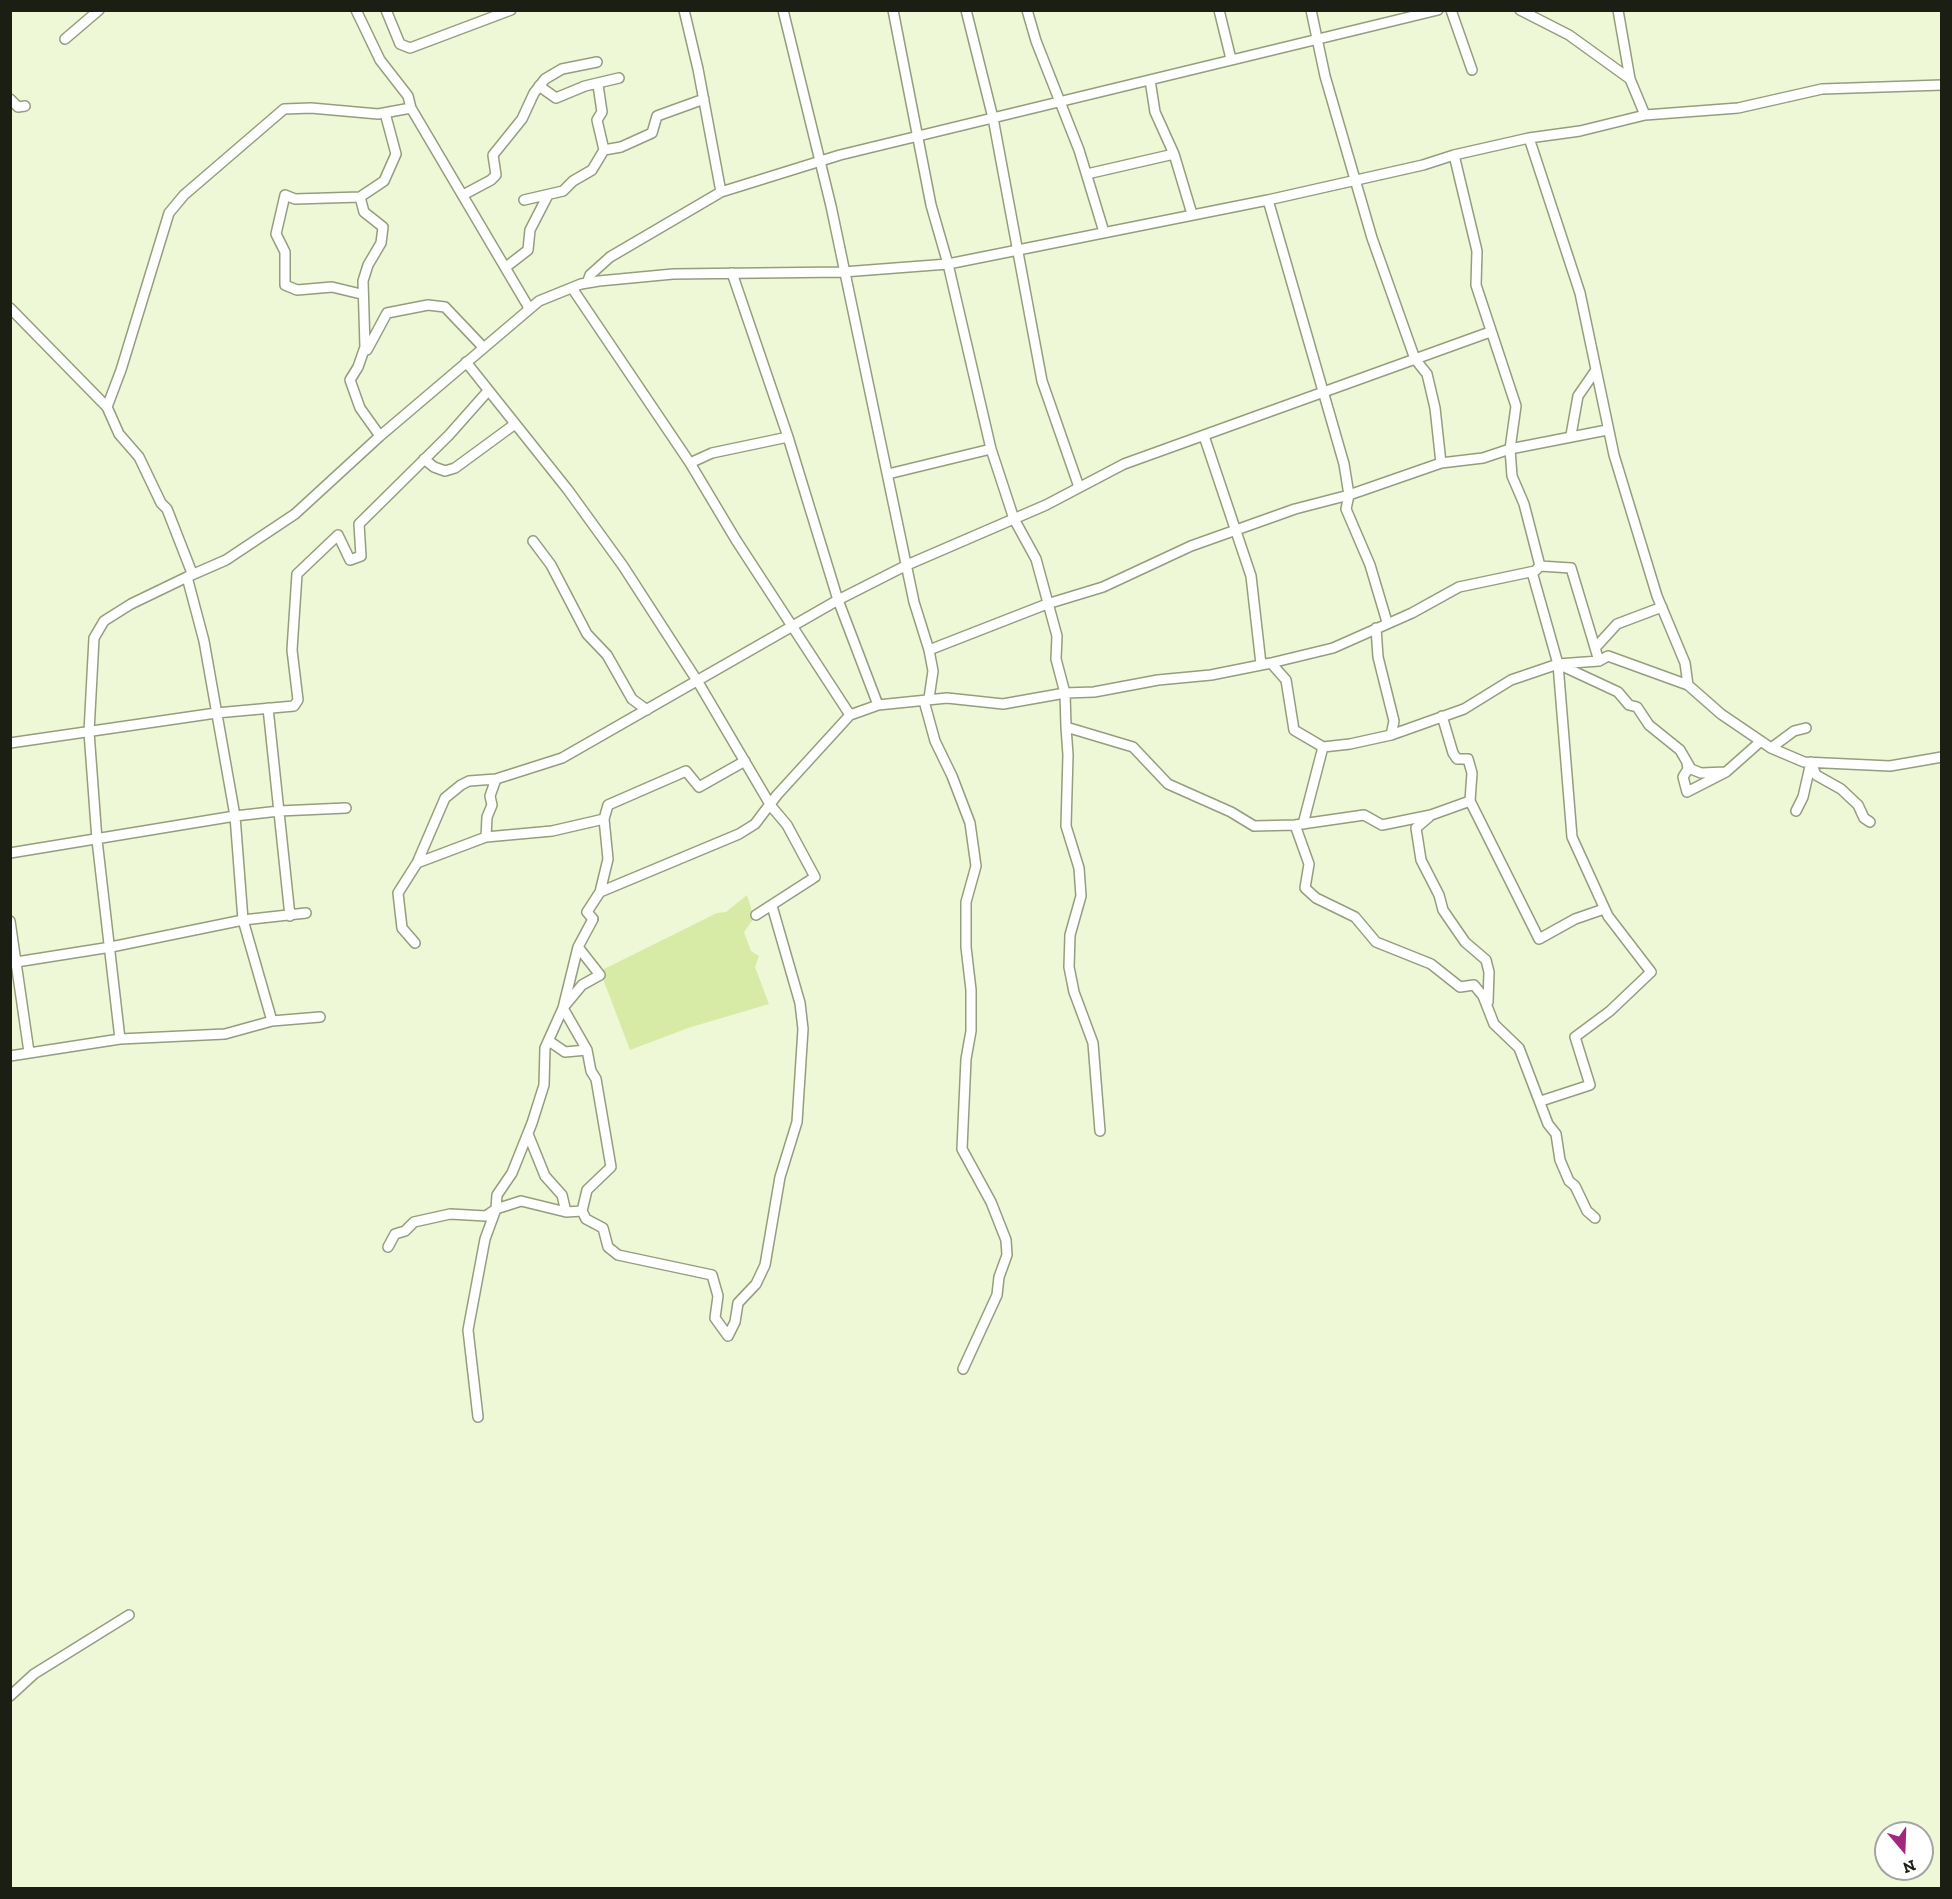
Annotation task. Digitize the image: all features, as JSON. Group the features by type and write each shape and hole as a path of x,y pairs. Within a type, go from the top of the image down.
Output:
{"street":[{"path":"65,39 99,10"},
{"path":"357,10 380,60 402,87 411,108 529,308"},
{"path":"386,10 400,44 410,48 511,10"},
{"path":"684,10 704,99 721,192"},
{"path":"783,10 831,206 914,602 929,650 933,671 926,700 935,741 952,776 970,823 976,866 966,902 971,1030 966,1059 962,1149 991,1202 1006,1240 1007,1255 999,1277 997,1295 963,1369"},
{"path":"893,10 931,206 948,264 991,449 1014,519 1036,559 1057,636 1056,659 1065,693 1068,755 1066,826 1079,868 1081,896 1070,935 1069,967 1074,992 1093,1043 1100,1131"},
{"path":"966,10 993,118 1042,381 1079,487"},
{"path":"1028,10 1055,92 1062,101 1087,174 1104,232"},
{"path":"1219,10 1231,59"},
{"path":"1311,10 1317,40 1372,238 1415,358 1427,374 1435,408 1441,464"},
{"path":"587,283 590,275 610,257 721,192 819,161 1438,10"},
{"path":"1451,10 1472,70"},
{"path":"1520,10 1569,35 1630,79"},
{"path":"1618,10 1630,79 1645,115"},
{"path":"463,195 496,175 493,155 522,119 539,86 553,73 562,69 597,62"},
{"path":"539,86 556,99 585,86 598,85 619,78"},
{"path":"1150,80 1155,112 1174,154 1192,214"},
{"path":"120,1039 97,840 89,732 94,638 98,629 104,621 131,604 189,575 204,571 226,560 295,514 380,436 539,301 587,283 673,274 843,272 948,264 1268,200 1529,138 1580,131 1645,115 1738,108 1822,89 1941,84"},
{"path":"524,200 563,190 592,170 604,150 597,120 602,112 598,85"},
{"path":"10,99 18,107 25,106"},
{"path":"604,150 621,147 652,133 657,116 704,99"},
{"path":"106,407 118,380 170,213 178,201 284,109 385,113 411,108"},
{"path":"361,294 332,287 297,290 285,285 285,252 276,234 285,195 294,199 360,197 384,182 396,154 385,113"},
{"path":"1529,138 1580,293 1607,430 1662,607 1684,663 1688,685"},
{"path":"1087,174 1174,154"},
{"path":"1454,155 1477,251 1476,285 1490,332 1505,366 1516,406 1509,449 1512,476 1524,504 1558,664 1572,837 1604,909 1651,972 1610,1011 1575,1037 1590,1085 1541,1101"},
{"path":"506,267 528,250 530,230 548,195"},
{"path":"360,197 363,212 383,227 381,243 368,264 361,294 366,329 364,354"},
{"path":"1268,200 1344,464 1349,495 1346,509 1367,558 1387,622"},
{"path":"732,273 788,437 838,600 878,705"},
{"path":"572,288 690,463 850,715"},
{"path":"380,436 353,394 350,380 387,313 428,305 445,307 483,347"},
{"path":"10,308 106,407 119,434 139,458 161,503 167,509 189,575 204,640 235,816 243,920 272,1021"},
{"path":"415,943 402,928 398,893 417,863 449,795 469,781 496,779 562,758 608,729 698,682 838,600 907,565 1046,506 1124,464 1490,332"},
{"path":"466,362 599,531 698,682 771,806 787,825 815,877 756,915"},
{"path":"1571,435 1578,396 1596,370"},
{"path":"10,744 216,713 290,707 298,700 292,650 297,574 338,535 350,560 361,556 359,524 488,391"},
{"path":"424,459 434,467 445,471 455,468 515,423"},
{"path":"929,650 1047,604 1103,587 1191,546 1295,509 1349,495 1441,464 1484,458 1509,449 1571,435 1607,430"},
{"path":"1204,436 1237,529 1256,600 1266,663 1286,680 1294,730 1323,747 1391,735 1464,710 1511,680 1558,664 1599,661 1608,656 1688,685 1720,714 1771,748 1804,762 1890,766 1941,757"},
{"path":"690,463 712,453 788,437"},
{"path":"888,474 991,449"},
{"path":"533,541 551,566 587,634 607,655 632,699 647,710"},
{"path":"600,892 739,834 755,824 771,806 777,795 850,715 878,705 926,700 1003,704 1065,693 1094,692 1158,680 1211,675 1333,648 1387,622 1412,613 1459,587 1536,569 1571,568 1599,661"},
{"path":"1596,647 1617,624 1662,607"},
{"path":"1376,628 1378,657 1394,721 1391,735"},
{"path":"1558,664 1618,692 1629,705 1637,707 1649,725 1680,750 1691,769 1701,773 1726,772"},
{"path":"268,708 290,916"},
{"path":"1442,716 1453,753 1457,759 1468,759 1472,773 1470,801 1539,939 1575,919 1604,909"},
{"path":"1066,727 1132,747 1168,784 1231,812 1254,826 1299,824 1364,814 1382,825 1431,815 1470,801"},
{"path":"1771,748 1794,731 1806,728"},
{"path":"1686,761 1688,769 1683,777 1687,792 1726,772 1761,741"},
{"path":"1323,747 1299,824 1309,864 1305,888 1328,906 1354,917 1376,942 1431,964 1460,987 1474,985 1487,1005 1494,1024 1519,1048 1548,1124 1556,1134 1560,1160 1569,1181 1575,1186 1587,1211 1595,1218"},
{"path":"478,1417 469,1320 485,1239 496,1209 497,1195 512,1173 528,1134 544,1085 545,1048 563,1008 578,947 593,919 586,912 600,892 608,859 604,819 608,805 687,771 699,787 745,761"},
{"path":"1796,811 1803,797 1811,762"},
{"path":"1811,762 1816,776 1841,789 1870,822"},
{"path":"486,837 487,817 492,805 490,795 496,779"},
{"path":"10,853 235,816 279,811 346,808"},
{"path":"1431,815 1416,828 1421,860 1439,895 1443,910 1465,942 1486,960 1489,972 1487,1005"},
{"path":"417,863 486,837 552,831 604,819"},
{"path":"563,1008 586,1050 599,1096 611,1167 587,1190 582,1211 586,1219 603,1228 608,1247 618,1255 712,1275 718,1296 715,1317 728,1336 735,1322 738,1303 756,1284 765,1265 780,1177 797,1122 803,1029 800,1003 772,906"},
{"path":"14,963 111,947 243,920 306,913"},
{"path":"10,921 14,963 29,1052"},
{"path":"563,1008 582,985 600,975 578,947"},
{"path":"10,1056 120,1039 225,1034 272,1021 320,1017"},
{"path":"549,1041 566,1052 586,1050"},
{"path":"528,1134 545,1176 562,1195 566,1212"},
{"path":"388,1247 395,1234 405,1231 417,1221 450,1214 486,1216 496,1209 521,1201 566,1212 582,1211"},
{"path":"10,1696 34,1674 129,1615"}],"green space":[{"path":"747,895 754,918 744,932 751,951 759,956 755,967 769,1004 688,1028 630,1050 600,971 717,913 726,912"}]}
